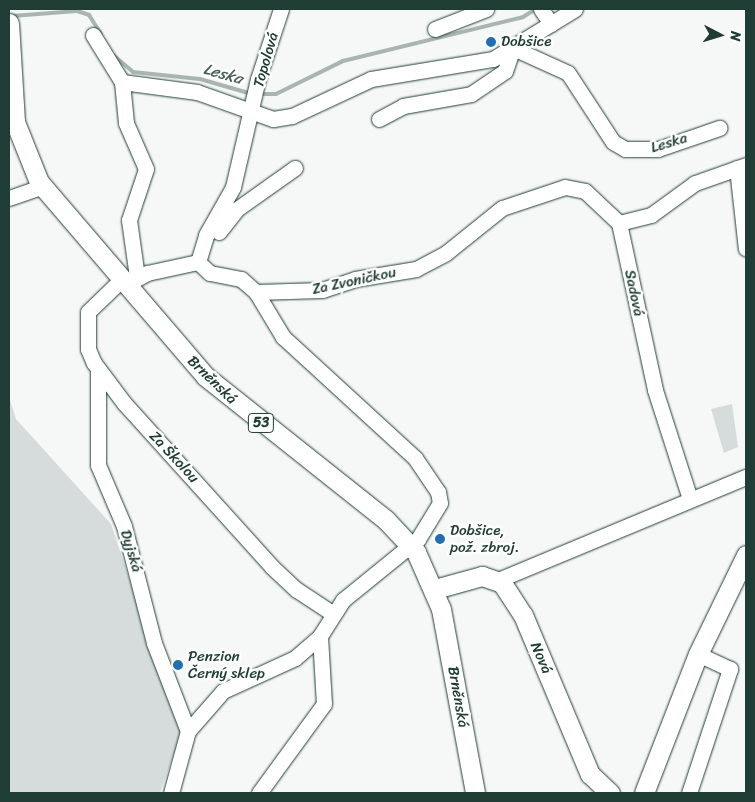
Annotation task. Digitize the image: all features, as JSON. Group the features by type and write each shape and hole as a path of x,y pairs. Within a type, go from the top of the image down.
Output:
{"main road":[{"name":"Brněnská","path":"9,23 16,130 28,163 44,186 128,280 223,393 386,520 411,545 435,589 475,793"},
{"path":"644,793 698,654 746,555"},
{"path":"435,589 482,576 498,580"},
{"name":"Nová","path":"498,580 523,616 590,774 610,793"}],"street":[{"name":"Topolová","path":"198,262 204,241 233,187 255,99 282,9"},
{"path":"435,29 486,9"},
{"path":"122,82 255,99 273,119 292,116 371,79 493,59 514,48 545,16 575,9"},
{"path":"93,35 122,82 126,123 146,169 129,220 128,280 198,262 210,273 241,279 256,292 283,337 388,430 428,476 440,503 430,525 411,545 332,613 320,636 295,658 223,691 188,731 171,793"},
{"path":"379,120 403,106 471,94 505,71 514,48"},
{"name":"Leska","path":"514,48 568,73 613,142 625,149 658,149 719,128"},
{"path":"619,223 651,215 696,183 742,166 746,249"},
{"path":"204,241 251,198 295,168"},
{"path":"9,198 44,186"},
{"name":"Za Zvoničkou","path":"256,292 314,291 354,279 416,269 446,253 502,208 565,187 586,191 619,223"},
{"name":"Sadová","path":"619,223 655,390 690,499"},
{"name":"Za Školou","path":"128,280 94,303 86,317 88,349 98,369 272,567 297,590 332,613"},
{"name":"Dyjská","path":"98,369 98,465 121,519 154,643 188,731"},
{"path":"498,580 746,477"},
{"path":"259,793 324,704 320,636"},
{"path":"689,793 730,669 698,654"}],"shaded area":[{"path":"9,397 16,419 111,524 181,734 160,793 9,793"},
{"path":"732,404 738,447 724,453 711,409"}],"waterway":[{"name":"Leska","path":"259,94 276,94 343,61 523,17 536,9"},
{"name":"Leska","path":"12,16 77,11 89,15 101,34"},
{"name":"Leska","path":"113,55 133,72 200,79 252,94"}],"place":[{"name":"Dobšice","path":"491,42"},
{"name":"Dobšice, pož. zbroj.","path":"440,539"},
{"name":"Penzion Černý sklep","path":"178,665"}]}
